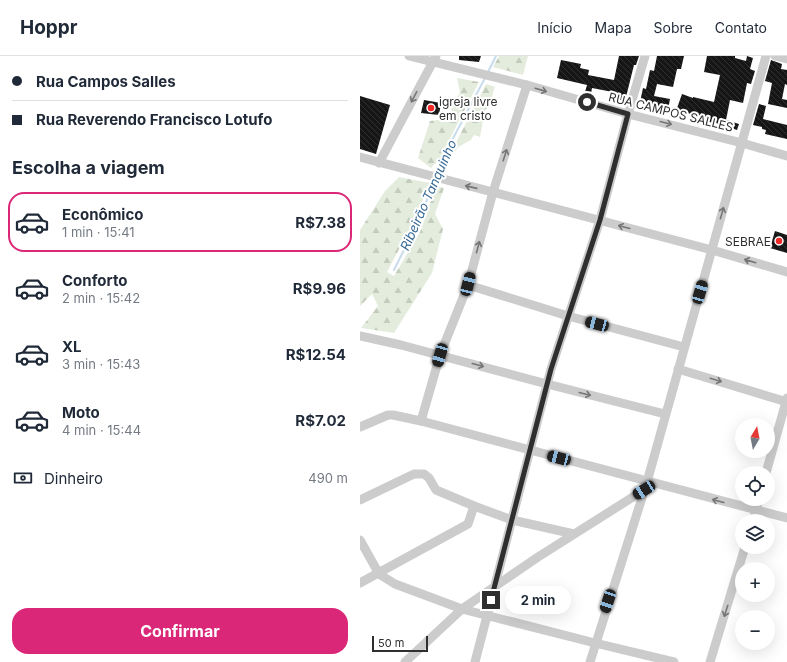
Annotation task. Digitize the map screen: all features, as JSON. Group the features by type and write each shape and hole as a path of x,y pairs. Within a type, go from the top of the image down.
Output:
{"street":[{"name":"RUA CAMPOS SALLES","path":"408,56 434,59 628,114 787,156"},
{"path":"476,662 494,586 547,384 600,220 645,56"},
{"path":"590,662 646,486 766,56"},
{"path":"775,56 787,58"},
{"path":"380,163 434,59"},
{"path":"422,421 440,355 468,284 493,192 527,85"},
{"path":"360,158 600,220 787,272"},
{"path":"468,284 568,316 684,347"},
{"path":"360,343 364,337 440,355 665,414"},
{"path":"678,369 787,401 768,466"},
{"path":"360,427 388,415 422,421 530,450 646,486 787,518"},
{"path":"360,500 414,474 424,474 429,478 436,490 474,506 512,520 574,534"},
{"path":"405,662 462,609 494,586 646,486"},
{"path":"360,583 379,574 468,524 474,506"},
{"path":"755,514 757,506"},
{"path":"360,540 379,574 395,584 462,609 673,662"},
{"path":"710,662 743,554"}],"green space":[{"path":"499,56 528,56 523,75 493,67"},
{"path":"457,78 479,82 440,158 431,168 418,158 430,121 438,120 451,114 452,104 460,93"},
{"path":"486,84 495,87 491,104 485,110 480,137 474,135 471,140 458,147 449,161 449,156"},
{"path":"399,177 430,183 414,221 387,272 394,276 421,230 436,186 444,188 435,214 443,229 432,273 394,333 361,328 378,306 372,294 360,306 360,230 385,191"}],"building":[{"path":"459,56 481,56 479,62 459,60"},
{"path":"619,56 639,56 636,65 634,65 625,101 616,99 618,93 592,88 591,94 585,92 587,85 557,78 561,60 581,64 580,68 589,70 588,75 614,80"},
{"path":"657,56 684,56 681,69 677,69 673,87 657,84 654,96 670,99 668,110 646,105 646,103 640,102 643,88 646,89 650,70 654,71"},
{"path":"707,56 735,56 735,58 746,61 747,56 753,58 750,69 755,71 751,84 747,83 743,103 730,100 726,120 739,124 737,130 706,121 707,117 676,111 682,94 693,98 714,102 720,75 704,72"},
{"path":"771,60 782,64 781,69 787,70 787,85 785,84 782,99 787,100 787,108 768,104 772,83 765,81"},
{"path":"360,96 390,105 376,154 360,149"},
{"name":"igreja livre em cristo","path":"424,100 441,103 439,115 421,113"},
{"path":"759,104 766,106 763,119 787,125 787,139 765,134 766,130 762,129 762,127 753,125"},
{"name":"SEBRAE","path":"775,231 787,235 787,253 770,248"}],"waterway":[{"name":"Ribeirão Tanquinho","path":"488,72 496,56"},
{"name":"Ribeirão Tanquinho","path":"437,174 450,144 485,78"},
{"name":"Ribeirão Tanquinho","path":"394,270 418,222 435,180"}],"place":[{"name":"igreja livre em cristo","path":"431,108"},
{"name":"SEBRAE","path":"779,241"}],"route":[{"path":"491,600 551,369 600,220 628,114 587,102"}]}
